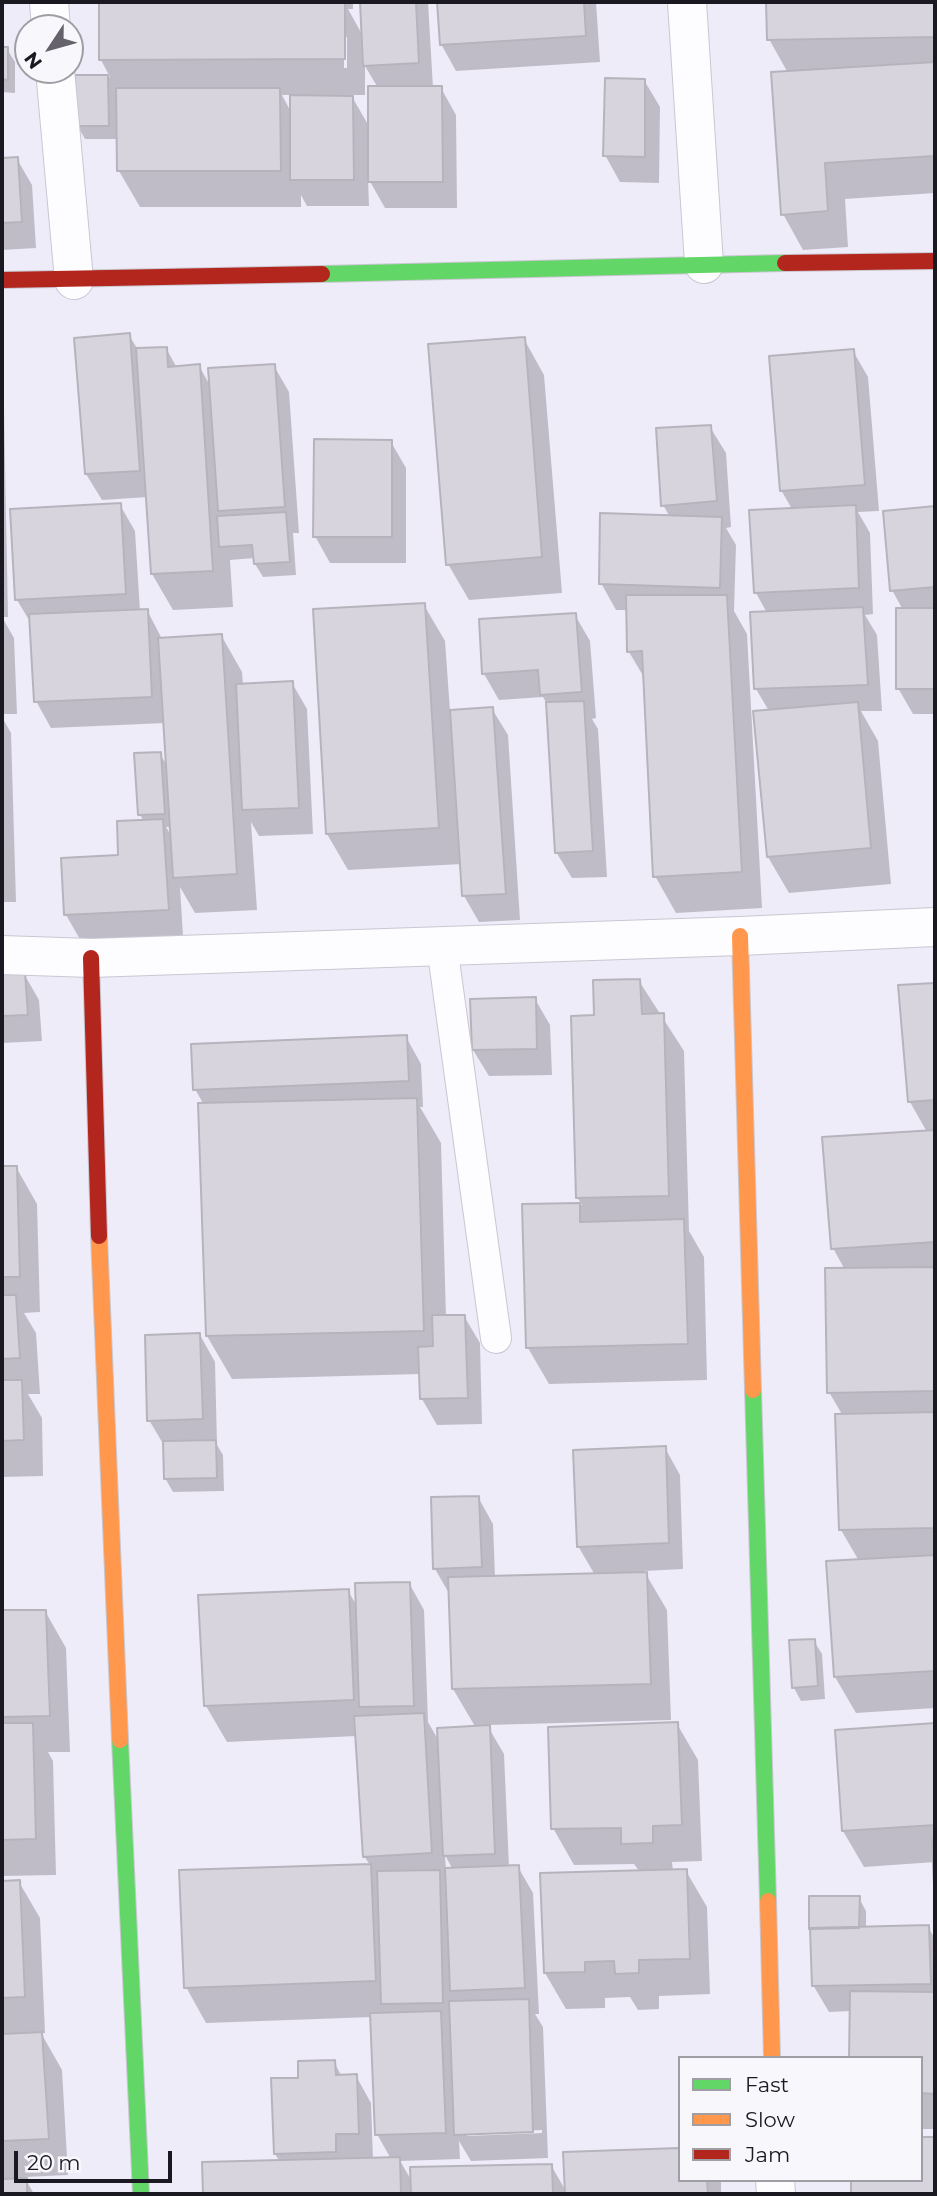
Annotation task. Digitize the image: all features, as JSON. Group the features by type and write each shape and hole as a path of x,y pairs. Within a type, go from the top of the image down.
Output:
{"street":[{"path":"687,2 704,264"},
{"path":"56,84 74,280"},
{"path":"2,280 935,261"},
{"path":"2,956 91,958 935,927"},
{"path":"740,936 772,2056"},
{"path":"91,958 102,1351 141,2194"}],"lane":[{"path":"442,946 496,1338"}],"building":[{"path":"99,2 345,2 345,59 99,60"},
{"path":"360,2 416,2 419,63 363,66"},
{"path":"437,2 584,2 586,36 440,45"},
{"path":"766,2 935,2 935,37 767,40"},
{"path":"2,47 8,47 8,80 2,79"},
{"path":"935,62 935,156 825,163 828,211 781,215 771,72"},
{"path":"84,75 108,75 109,126 75,126 75,84 84,84"},
{"path":"605,78 645,79 645,157 603,156"},
{"path":"368,86 442,86 443,182 368,182"},
{"path":"116,88 280,88 281,171 117,171"},
{"path":"290,95 353,96 354,180 290,180"},
{"path":"18,157 22,222 2,223 2,158"},
{"path":"130,333 140,471 85,474 74,338"},
{"path":"525,337 542,557 446,565 428,344"},
{"path":"167,347 168,367 200,364 213,571 151,574 136,348"},
{"path":"854,349 865,485 780,491 769,356"},
{"path":"275,364 285,507 218,511 208,368"},
{"path":"711,425 717,501 661,506 656,428"},
{"path":"314,439 392,440 392,537 313,537"},
{"path":"121,503 126,594 15,600 10,509"},
{"path":"856,505 859,588 754,593 749,510"},
{"path":"935,506 935,587 890,591 883,511"},
{"path":"286,512 290,562 254,564 252,545 219,547 217,516"},
{"path":"600,513 722,517 720,588 599,584"},
{"path":"626,595 727,595 742,872 653,877 642,651 627,652"},
{"path":"425,603 439,828 326,834 313,609"},
{"path":"863,607 868,685 754,689 750,612"},
{"path":"896,608 935,608 935,689 896,689"},
{"path":"148,609 152,697 34,702 29,614"},
{"path":"576,613 582,692 540,695 538,670 482,674 479,619"},
{"path":"222,634 237,874 173,878 158,638"},
{"path":"293,681 299,808 242,810 236,684"},
{"path":"584,701 593,851 555,853 546,702"},
{"path":"858,702 871,848 767,857 753,711"},
{"path":"493,707 506,894 462,896 450,710"},
{"path":"161,752 165,814 138,815 134,753"},
{"path":"163,819 169,910 64,915 61,858 118,855 117,821"},
{"path":"25,972 28,1015 2,1016 2,973"},
{"path":"640,979 642,1014 664,1013 669,1196 576,1198 571,1016 594,1015 593,980"},
{"path":"935,983 935,1100 908,1102 898,985"},
{"path":"536,997 537,1049 472,1050 470,999"},
{"path":"407,1035 409,1081 193,1090 191,1044"},
{"path":"417,1098 424,1331 206,1336 198,1103"},
{"path":"935,1130 935,1242 831,1249 822,1137"},
{"path":"2,1166 17,1166 20,1277 2,1277"},
{"path":"580,1203 580,1222 684,1219 688,1344 526,1348 522,1204"},
{"path":"935,1267 935,1391 827,1393 825,1268"},
{"path":"2,1295 16,1295 20,1358 2,1359"},
{"path":"432,1315 465,1315 468,1398 420,1399 418,1347 433,1346"},
{"path":"200,1333 203,1419 147,1421 145,1335"},
{"path":"2,1380 22,1380 24,1440 2,1441"},
{"path":"935,1412 935,1528 839,1530 835,1414"},
{"path":"216,1440 217,1478 164,1479 163,1441"},
{"path":"666,1446 669,1543 577,1547 573,1450"},
{"path":"479,1496 482,1567 433,1569 431,1497"},
{"path":"935,1555 935,1671 834,1677 826,1561"},
{"path":"647,1572 651,1684 452,1689 448,1577"},
{"path":"410,1582 414,1706 359,1707 355,1583"},
{"path":"349,1589 354,1700 204,1706 198,1595"},
{"path":"2,1610 46,1610 50,1716 2,1717"},
{"path":"815,1639 818,1686 792,1688 789,1640"},
{"path":"424,1713 432,1853 363,1857 354,1716"},
{"path":"678,1722 682,1825 653,1826 653,1843 621,1844 621,1828 551,1829 548,1727"},
{"path":"2,1723 33,1723 36,1839 2,1840"},
{"path":"935,1723 935,1825 842,1831 835,1730"},
{"path":"490,1725 495,1854 443,1856 437,1728"},
{"path":"932,1840 935,1840 935,1909"},
{"path":"371,1864 376,1981 184,1988 179,1870"},
{"path":"519,1865 525,1988 450,1991 445,1868"},
{"path":"687,1869 690,1959 639,1960 639,1973 615,1974 614,1961 585,1962 585,1972 544,1973 540,1873"},
{"path":"440,1870 443,2003 381,2004 377,1871"},
{"path":"20,1880 25,1997 2,1998 2,1881"},
{"path":"809,1896 860,1896 859,1928 809,1929"},
{"path":"929,1925 931,1984 812,1986 810,1928"},
{"path":"850,1991 935,1992 935,2094 923,2093 923,2056 849,2056"},
{"path":"529,1999 533,2132 454,2135 449,2001"},
{"path":"441,2011 446,2133 375,2135 370,2013"},
{"path":"42,2032 49,2139 2,2141 2,2034"},
{"path":"335,2060 336,2075 357,2074 359,2134 336,2134 336,2152 274,2154 271,2078 298,2078 298,2061"},
{"path":"923,2137 935,2137 934,2194 851,2194 851,2182 923,2182"},
{"path":"678,2148 678,2182 707,2182 708,2194 565,2194 563,2152"},
{"path":"400,2157 401,2194 203,2194 202,2162"},
{"path":"552,2164 553,2194 411,2194 410,2167"},
{"path":"27,2178 27,2194 2,2194 2,2179"}],"traffic: fast":[{"path":"322,274 785,263"},
{"path":"753,1390 768,1901"},
{"path":"120,1740 141,2194"}],"traffic: slow":[{"path":"740,936 753,1390"},
{"path":"99,1236 120,1740"},
{"path":"768,1901 772,2056"}],"traffic: jam":[{"path":"785,263 935,261"},
{"path":"2,280 322,274"},
{"path":"91,958 99,1236"}]}
